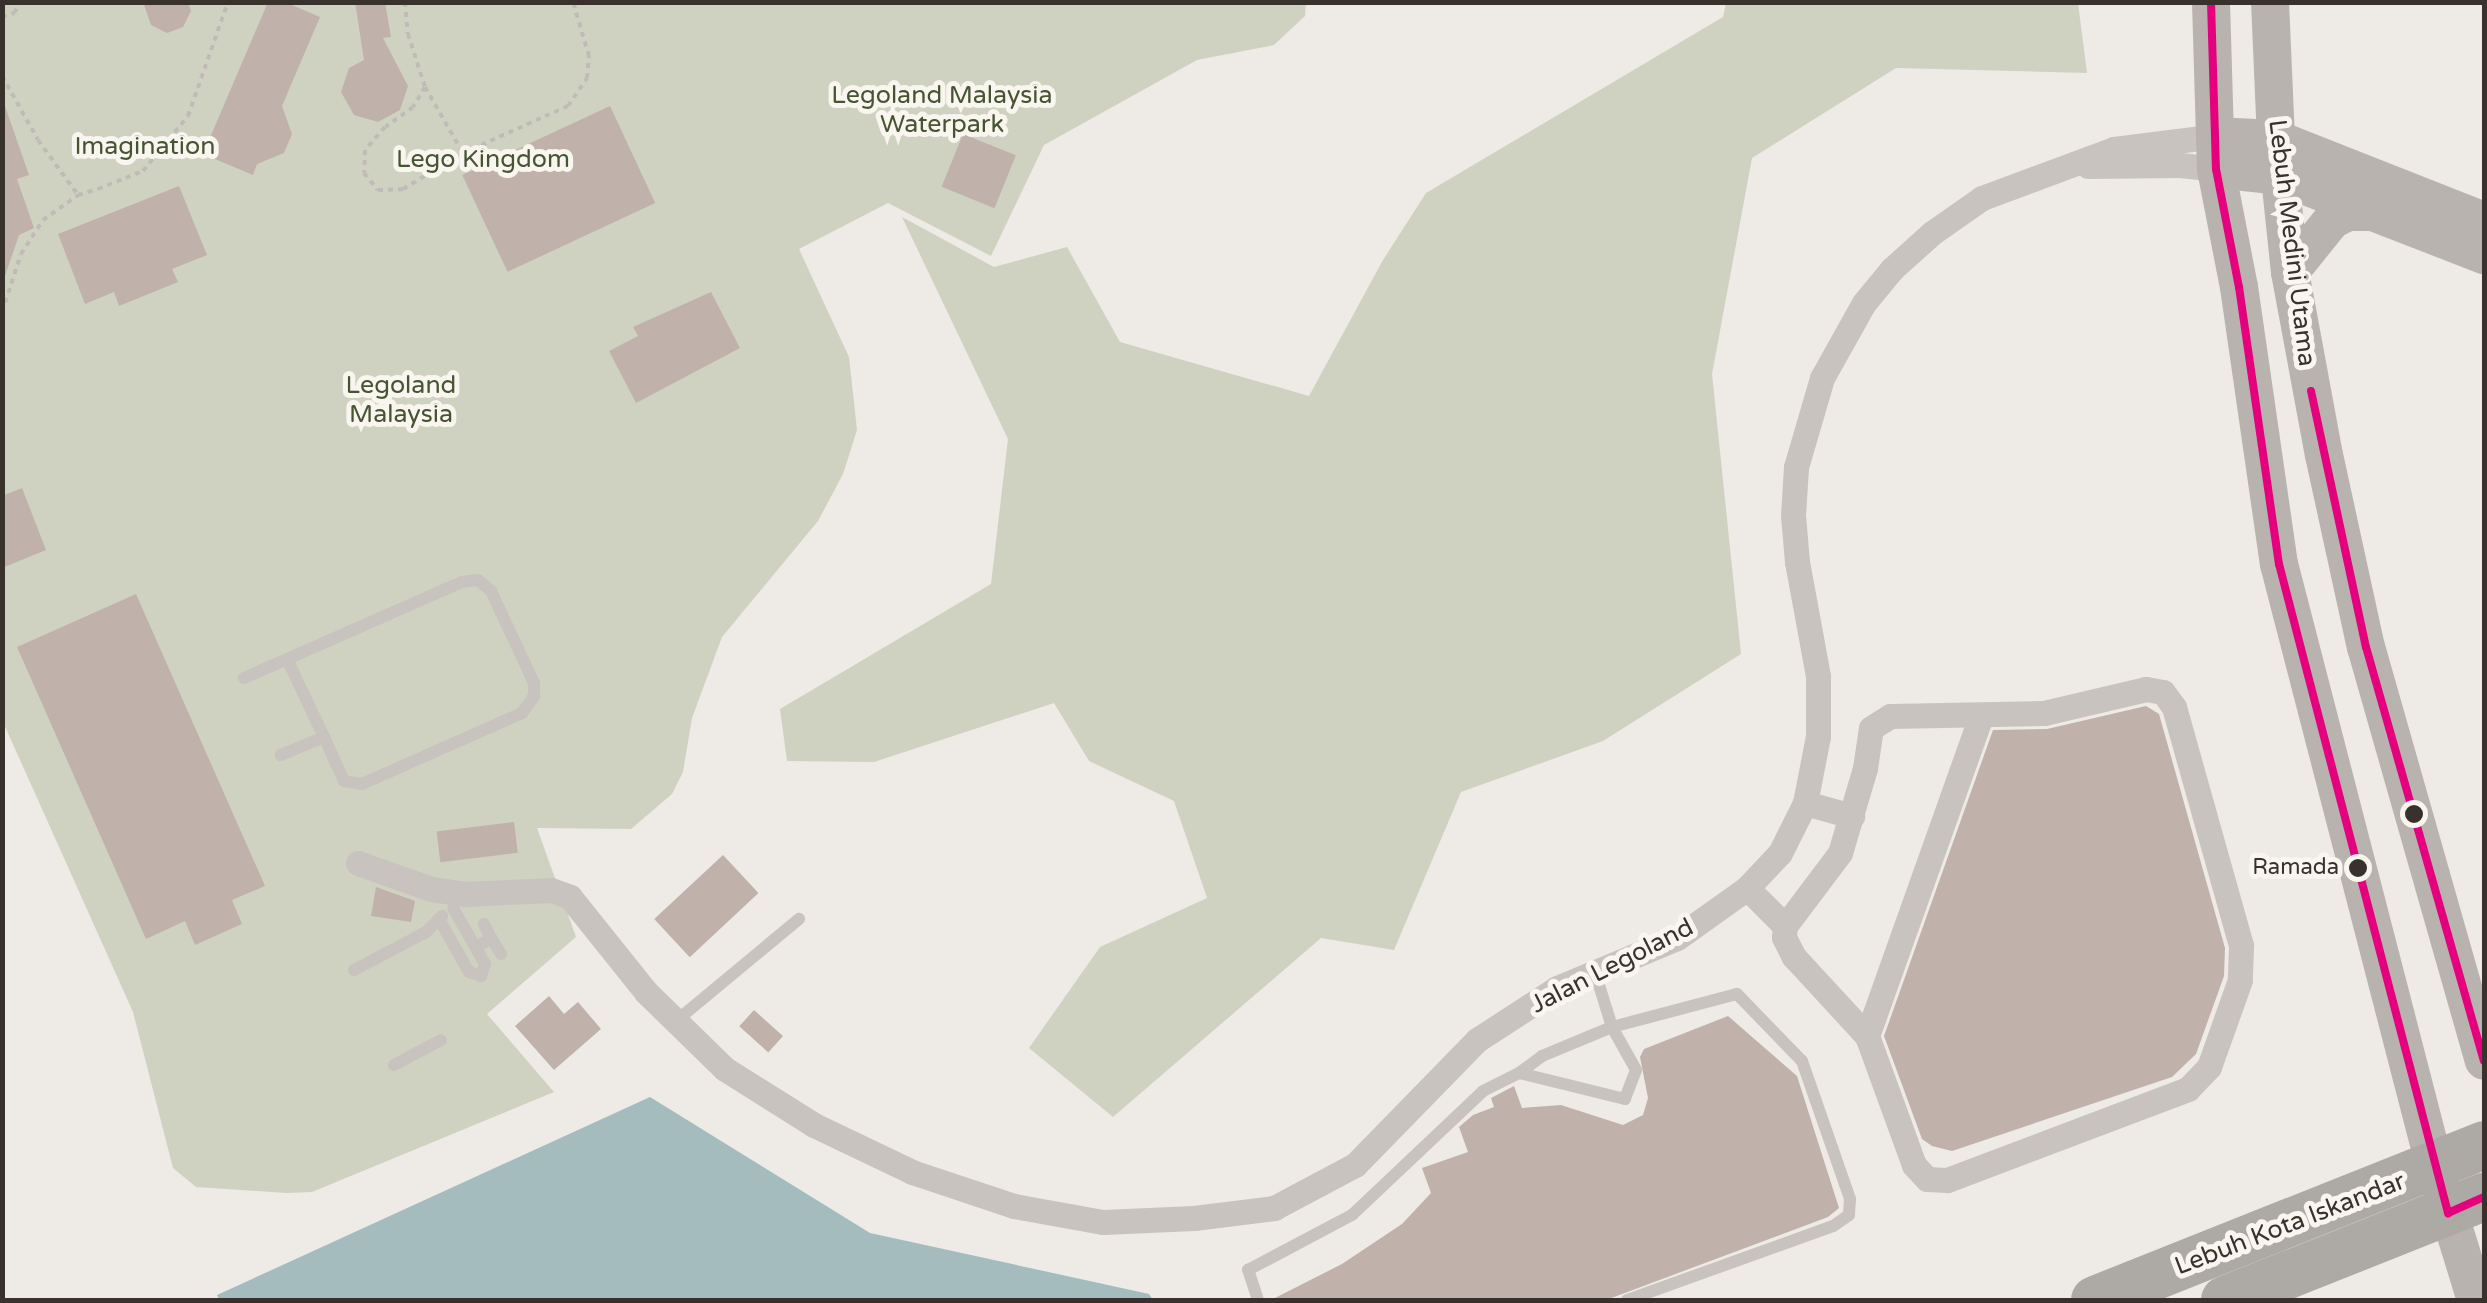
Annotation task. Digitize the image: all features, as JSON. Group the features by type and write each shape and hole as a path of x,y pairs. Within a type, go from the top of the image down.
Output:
{"highway":[{"name":"Lebuh Kota Iskandar","path":"2095,1300 2484,1145"},
{"name":"Lebuh Kota Iskandar","path":"2225,1300 2466,1205"}],"main road":[{"path":"2210,2 2216,153 2279,564 2435,1167 2466,1205 2476,1300"},
{"name":"Lebuh Medini Utama","path":"2270,2 2278,158 2290,272 2366,648 2484,1060"},
{"path":"2216,153 2278,158 2484,220"},
{"path":"2278,158 2376,212 2484,255"},
{"path":"2290,272 2332,220 2348,212 2376,212"}],"street":[{"name":"Jalan Legoland","path":"459,901 551,890 570,897 646,992 740,1078 814,1124 912,1172 1014,1206 1103,1222 1194,1218 1274,1208 1355,1165 1477,1040 1557,988 1677,938 1748,888 1780,853 1805,804 1818,736 1818,676 1797,562 1793,515 1796,467 1822,378 1864,303 1892,269 1932,233 1982,198 2114,149 2216,153"},
{"path":"1748,888 1785,926 1794,957 1867,1036 1914,1165 1920,1174 1937,1182 2188,1089 2210,1067 2243,963 2170,699 2164,692 2146,690 2044,713 1890,716 1876,722 1840,852 1785,926"},
{"path":"1867,1036 1982,716"},
{"path":"1805,804 1852,816"},
{"path":"358,863 459,901"}],"lane":[{"path":"244,678 287,659 462,582 478,580 491,590 534,683 534,696 522,713 362,784 344,781 287,659"},
{"path":"281,756 324,737"},
{"path":"354,970 426,932 439,918 459,901 485,964 481,976 475,977 439,918"},
{"path":"676,1021 799,919"},
{"path":"484,924 501,954"},
{"path":"477,946 491,938"},
{"path":"1519,1073 1625,1099 1636,1070 1612,1027 1595,972"},
{"path":"1258,1300 1248,1270 1352,1215 1483,1091 1542,1056 1612,1027 1730,994 1747,1000 1802,1061 1850,1199 1848,1215 1833,1226 1627,1300"},
{"path":"394,1066 441,1040"}],"path":[{"path":"2,17 14,13 21,2"},
{"path":"2,312 21,254 43,220 78,195 143,171 162,153 188,116 228,2"},
{"path":"404,2 408,34 426,86 463,154"},
{"path":"426,86 413,106 385,127 365,150 362,161 369,184 378,190 403,189 463,154 568,106 582,90 589,56 572,2"},
{"path":"2,76 38,140 78,195"}],"green space":[{"name":"Legoland Malaysia","path":"2,3 1306,3 1305,16 1274,45 1197,60 1044,145 991,256 888,203 799,249 849,357 857,430 843,474 818,521 722,637 692,718 683,772 672,794 631,829 537,828 576,937 487,1014 554,1092 312,1192 286,1193 196,1187 173,1168 133,1012 3,722"},
{"path":"1726,3 2078,3 2087,73 1896,68 1752,158 1712,374 1741,654 1603,741 1461,792 1394,950 1321,938 1113,1117 1029,1048 1100,947 1207,898 1174,801 1089,761 1054,703 874,762 787,761 780,709 991,584 1008,439 902,217 994,267 1067,247 1120,342 1309,396 1383,260 1426,193 1723,17"}],"water":[{"path":"650,1097 870,1233 1149,1294 1153,1300 219,1300 217,1295"}],"building":[{"path":"143,2 188,2 191,11 183,27 167,33 151,25"},
{"path":"268,2 285,2 320,17 282,106 292,134 284,153 257,164 253,175 203,154"},
{"path":"355,2 385,2 391,37 383,38 408,86 400,110 378,122 354,115 341,92 349,68 364,60"},
{"path":"5,106 29,175 17,179 34,228 19,235 5,276"},
{"path":"610,106 655,203 507,272 462,175"},
{"path":"963,134 1016,155 994,208 942,187"},
{"path":"179,186 207,255 172,269 178,282 119,306 114,292 85,304 58,234"},
{"path":"711,292 740,348 636,403 609,351 638,336 633,327"},
{"path":"22,488 46,550 2,568 2,496"},
{"path":"136,594 265,886 232,900 242,924 195,945 185,921 146,939 17,647"},
{"path":"2146,706 2159,714 2225,948 2224,976 2196,1054 2172,1077 1952,1151 1932,1146 1922,1139 1884,1036 1993,730 2047,729"},
{"path":"514,822 518,853 440,862 437,832"},
{"path":"723,855 758,893 690,957 654,919"},
{"path":"376,887 415,901 411,922 371,916"},
{"path":"549,996 564,1014 578,1002 601,1029 554,1070 515,1026"},
{"path":"754,1010 783,1036 768,1052 739,1026"},
{"path":"1728,1016 1797,1076 1839,1208 1828,1217 1606,1300 1271,1300 1342,1264 1402,1224 1431,1193 1422,1168 1468,1152 1459,1127 1473,1115 1494,1107 1491,1098 1514,1086 1522,1108 1561,1105 1623,1125 1643,1115 1648,1098 1640,1057 1644,1049"}],"transit line":[{"path":"2211,2 2216,169 2239,287 2279,564 2448,1213 2484,1197"},
{"path":"2311,391 2366,647 2484,1060"}],"place":[{"name":"Ramada","path":"2358,868"}],"park label":[{"name":"Legoland Malaysia Waterpark","path":"942,110"},
{"name":"Imagination","path":"145,146"},
{"name":"Lego Kingdom","path":"483,159"}]}
